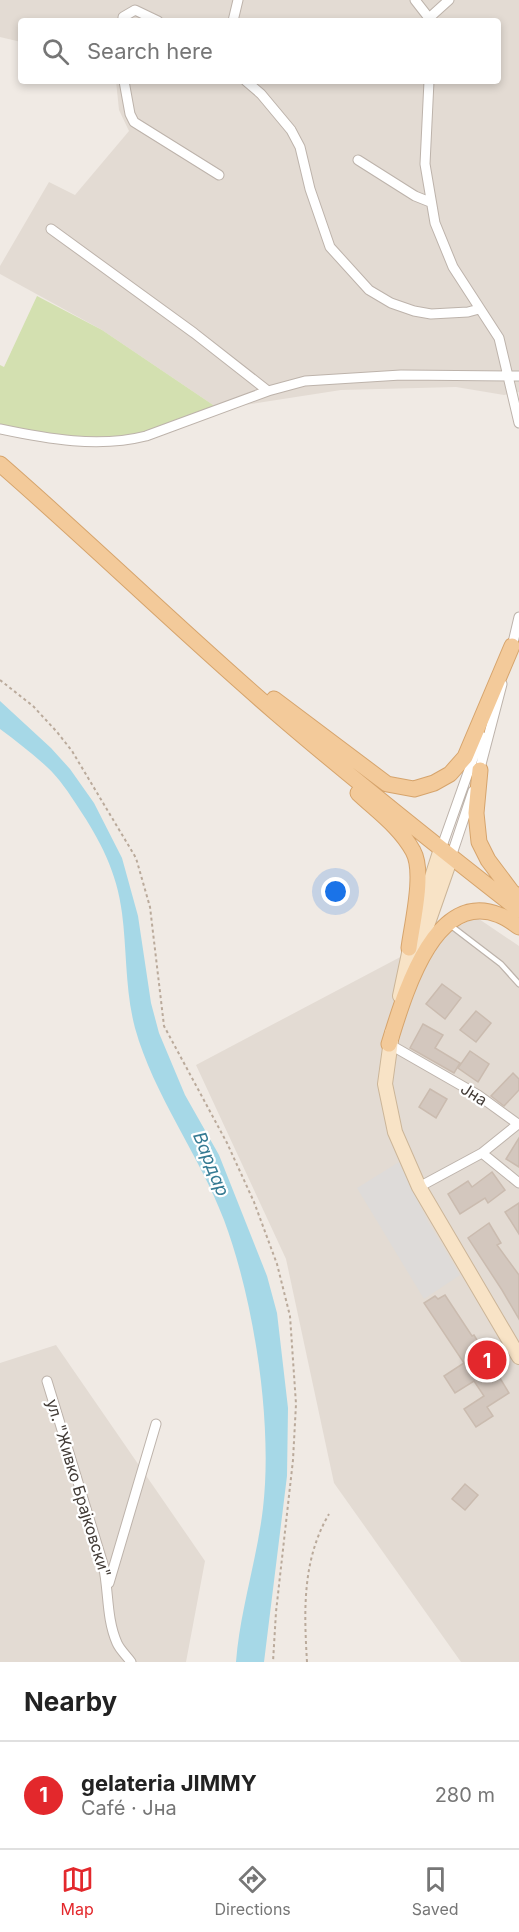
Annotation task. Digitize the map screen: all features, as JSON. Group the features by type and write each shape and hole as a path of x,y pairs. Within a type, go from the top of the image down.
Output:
{"main road":[{"path":"0,464 84,537 276,713 519,910"},
{"path":"194,639 387,784 414,789 434,783 450,774 465,757 512,646"},
{"path":"276,713 311,751 396,828 414,853 418,881 409,948"},
{"path":"480,770 476,813 479,842 488,860 512,892 519,897"},
{"path":"389,1044 406,991 436,934 446,923 465,914 482,911 500,915 519,927"}],"street":[{"path":"234,18 238,0"},
{"path":"415,0 428,18"},
{"path":"431,18 449,0"},
{"path":"123,18 135,10 152,18"},
{"path":"125,84 130,114 134,122 219,175"},
{"path":"249,84 261,94 291,130 300,147 310,189 330,247 369,290 391,303 431,314 468,312 479,309"},
{"path":"429,84 424,164 435,224 453,267 499,338 519,423"},
{"path":"358,160 415,196 430,202"},
{"path":"51,229 194,333 268,391"},
{"path":"0,429 90,442 129,441 268,391 320,379 401,375 519,376"},
{"path":"519,617 480,770 409,948 389,1044 385,1084 395,1132 419,1187 519,1357"},
{"path":"402,990 420,949 446,853 512,646"},
{"name":"Јна","path":"389,1044 478,1095 518,1124 482,1152 419,1187"},
{"path":"482,1152 519,1183"},
{"name":"ул. \"Живко Брајковски\"","path":"47,1382 103,1564 108,1585 110,1621 118,1645 131,1662"},
{"path":"108,1585 156,1425"}],"lane":[{"path":"446,923 501,964 519,984"}],"path":[{"path":"0,680 33,706 72,751 135,858 150,907 164,1026 227,1143 254,1202 277,1264 290,1316 296,1404 273,1662"},
{"path":"307,1662 306,1585 313,1550 329,1514"}],"shaded area":[{"path":"0,0 519,0 519,392 504,395 456,387 341,390 219,409 102,330 0,274 0,266 49,182 75,195 129,131 119,110 116,84 501,84 501,18 18,18 18,41 0,37"},
{"path":"476,917 519,946 519,1662 461,1662 334,1483 286,1259 196,1065"},
{"path":"399,1162 427,1220 460,1275 424,1299 357,1188"},
{"path":"56,1345 205,1561 186,1662 0,1662 0,1363"}],"green space":[{"path":"37,296 102,330 219,409 146,436 90,442 0,429 0,365 4,367"}],"water":[{"name":"Вардар","path":"0,701 51,748 70,769 94,803 122,858 138,916 151,1003 159,1033 185,1095 219,1155 267,1276 277,1313 288,1408 287,1476 264,1662 236,1662 241,1623 263,1508 265,1438 263,1401 252,1324 235,1252 214,1196 143,1053 129,999 124,927 120,898 112,870 86,819 60,781 36,757 0,729"}],"building":[{"path":"442,984 461,998 445,1019 426,1004"},
{"path":"476,1011 491,1023 476,1042 460,1030"},
{"path":"423,1024 443,1035 435,1048 460,1063 454,1073 410,1048"},
{"path":"470,1051 489,1064 478,1082 458,1068"},
{"path":"513,1073 519,1079 519,1090 504,1106 491,1096"},
{"path":"430,1089 447,1099 436,1118 419,1107"},
{"path":"519,1138 519,1167 506,1159"},
{"path":"492,1172 505,1190 488,1203 485,1198 460,1214 448,1194 468,1181 472,1187"},
{"path":"519,1203 519,1234 505,1212"},
{"path":"489,1223 501,1243 497,1245 519,1275 519,1319 468,1238"},
{"path":"445,1295 472,1336 474,1335 509,1393 487,1407 493,1416 476,1427 464,1409 484,1396 474,1381 455,1393 444,1376 464,1363 424,1303 435,1296 438,1299"},
{"path":"465,1484 478,1495 465,1510 452,1499"}],"place":[{"name":"gelateria JIMMY","path":"487,1360"}]}
